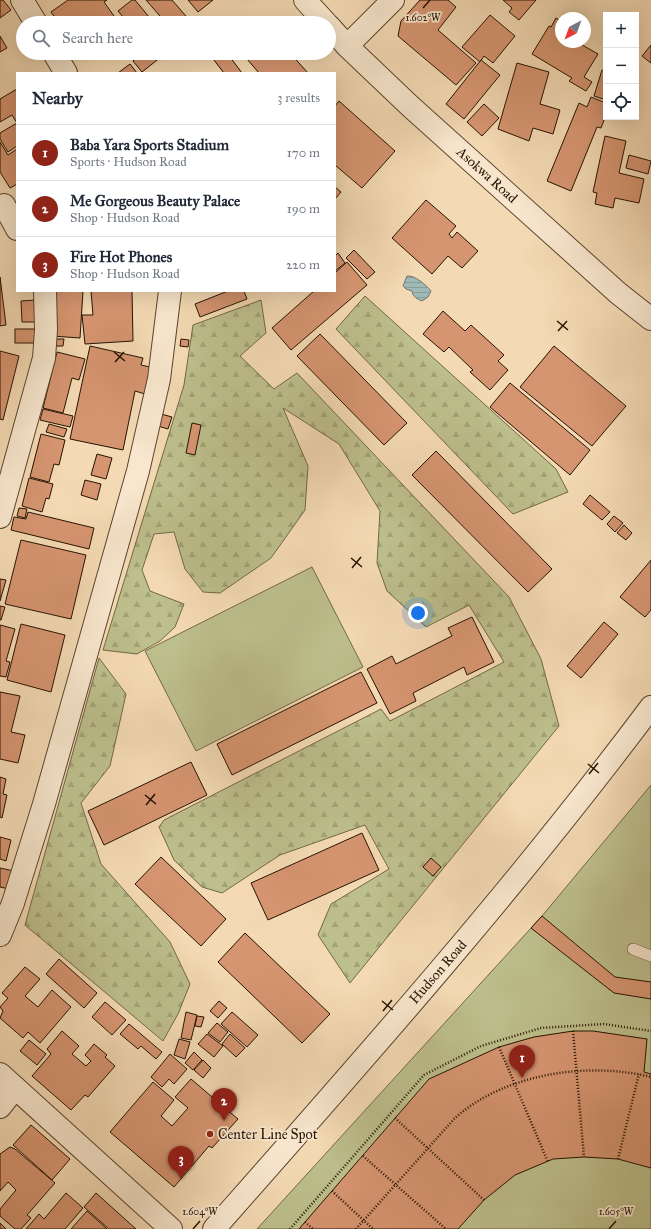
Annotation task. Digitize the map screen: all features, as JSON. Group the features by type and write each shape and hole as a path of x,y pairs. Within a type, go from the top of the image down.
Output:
{"street":[{"path":"22,0 32,16"},
{"path":"305,0 320,16"},
{"path":"347,46 393,0"},
{"name":"Asokwa Road","path":"336,34 416,112 618,293 651,319"},
{"path":"58,60 65,72"},
{"path":"7,203 16,226"},
{"path":"0,516 44,358 46,330 45,292"},
{"path":"0,935 13,903 44,804 138,471 159,379 170,292"},
{"name":"Hudson Road","path":"214,1229 336,1091 504,895 651,707"},
{"path":"0,1107 8,1081 171,1229"}],"lane":[{"path":"633,949 651,956"}],"path":[{"path":"290,1229 424,1076 481,1046 541,1028 604,1024 651,1031"},
{"path":"574,1031 584,1157"},
{"path":"499,1047 548,1162"},
{"path":"356,1229 427,1148 466,1108 488,1095 514,1084 550,1075 577,1071 609,1071 639,1074 651,1077"},
{"path":"618,1159 639,1074"},
{"path":"395,1118 484,1200"},
{"path":"363,1156 446,1229"},
{"path":"332,1191 373,1229"},
{"path":"305,1222 313,1229"}],"green space":[{"path":"365,296 556,469 568,492 513,514 336,329"},
{"path":"261,300 266,333 240,356 274,389 297,373 509,597 541,659 559,726 350,983 318,935 331,904 389,869 365,825 280,855 222,893 202,887 174,860 159,827 164,820 381,709 390,721 504,662 469,605 426,627 387,591 377,563 380,511 339,444 283,408 308,466 305,510 271,558 220,593 203,592 185,569 174,532 154,534 142,570 150,591 184,604 175,627 160,641 137,654 103,650 184,385 193,325"},
{"path":"312,567 363,667 196,751 145,651"},
{"path":"99,658 126,694 110,766 81,803 101,864 170,942 190,984 178,1014 163,1041 25,925"},
{"path":"651,785 651,1229 257,1229 542,916"}],"water":[{"path":"407,276 417,279 431,291 428,297 422,301 417,299 412,291 403,286"}],"building":[{"path":"0,0 3,0 11,10 0,18"},
{"path":"68,0 107,0 104,2 114,16 54,16 51,12"},
{"path":"132,0 135,0 148,16 122,16 118,11"},
{"path":"146,0 172,0 186,16 160,16"},
{"path":"188,0 213,0 198,12"},
{"path":"420,0 448,0 456,7 438,30 476,63 456,85 398,36 401,21"},
{"path":"503,0 536,0 519,20 509,12 512,8"},
{"path":"490,15 515,36 493,63 484,56 480,62 462,47"},
{"path":"555,20 555,48 588,48 598,54 584,77 592,82 586,91 569,81 572,78 532,54 549,26 551,27"},
{"path":"0,36 7,48 0,52"},
{"path":"651,45 651,63 642,56"},
{"path":"134,60 157,60 142,72 133,61"},
{"path":"214,60 232,60 241,72 223,72"},
{"path":"248,60 296,60 307,72 258,72"},
{"path":"481,60 500,75 464,119 446,104"},
{"path":"517,63 549,72 540,104 560,110 553,134 533,128 529,141 498,129"},
{"path":"130,64 136,72 119,72"},
{"path":"602,70 603,70 603,99 594,96"},
{"path":"16,90 16,121 12,115 0,122 0,99"},
{"path":"591,97 603,102 604,120 601,128 597,127 571,191 547,181 579,103 587,107"},
{"path":"339,101 395,151 362,188 336,166 336,105"},
{"path":"484,104 499,118 482,136 467,122"},
{"path":"16,124 16,147 8,152 0,139 0,133"},
{"path":"605,136 626,141 619,173 644,179 639,203 615,198 613,208 595,204 597,193 593,192"},
{"path":"0,142 8,155 16,150 16,185 10,188 0,172"},
{"path":"629,155 651,161 648,174 626,168"},
{"path":"336,188 341,192 336,198"},
{"path":"426,200 456,226 449,234 452,238 457,232 478,251 462,268 448,256 432,274 392,238"},
{"path":"354,250 375,272 367,279 346,258"},
{"path":"338,253 345,263 336,270 336,255"},
{"path":"347,262 367,285 291,350 272,328 313,292 336,292 336,272"},
{"path":"0,277 6,325 0,326"},
{"path":"56,292 83,292 80,338 52,336"},
{"path":"91,292 132,292 133,341 85,344 82,315 93,315"},
{"path":"225,292 244,292 247,299 200,317 195,304"},
{"path":"35,300 36,322 22,322 21,301"},
{"path":"443,311 465,331 471,325 504,355 498,361 508,370 490,390 470,372 473,370 449,347 444,352 423,334"},
{"path":"15,329 35,329 35,343 15,343"},
{"path":"320,334 407,423 384,445 297,356"},
{"path":"53,339 64,339 63,346 52,346"},
{"path":"181,339 189,340 188,347 180,346"},
{"path":"90,346 143,358 141,365 150,367 145,394 135,391 123,450 70,439"},
{"path":"554,346 626,406 592,446 520,387"},
{"path":"0,351 19,356 3,420 0,419"},
{"path":"57,352 85,359 79,380 72,378 63,413 43,408"},
{"path":"510,383 590,450 570,475 490,407"},
{"path":"43,409 73,416 70,427 40,420"},
{"path":"161,414 172,417 168,429 158,426"},
{"path":"192,423 201,425 195,455 186,453"},
{"path":"49,424 67,429 64,437 46,432"},
{"path":"41,434 65,440 59,465 54,464 49,482 30,477"},
{"path":"436,451 552,569 528,592 412,475"},
{"path":"97,454 112,458 106,479 91,475"},
{"path":"29,478 53,484 49,499 46,498 42,512 22,506"},
{"path":"85,480 101,484 97,500 81,495"},
{"path":"590,495 610,512 602,520 583,504"},
{"path":"19,508 27,509 25,518 17,516"},
{"path":"28,512 94,528 89,549 11,530 14,517 26,519"},
{"path":"614,516 623,523 615,532 607,524"},
{"path":"624,525 632,533 626,540 617,533"},
{"path":"21,540 86,555 71,619 5,604"},
{"path":"651,560 651,610 645,617 620,597"},
{"path":"0,579 6,580 0,601"},
{"path":"0,606 5,607 1,620 0,620"},
{"path":"472,617 494,662 467,675 464,667 413,693 416,701 390,714 367,669 392,656 396,664 452,636 448,628"},
{"path":"604,622 618,634 581,678 567,666"},
{"path":"21,624 65,635 51,692 7,680"},
{"path":"0,625 15,629 6,661 10,662 6,677 0,676"},
{"path":"361,672 377,703 232,775 217,744"},
{"path":"0,692 20,696 11,732 25,735 18,763 0,759"},
{"path":"191,762 207,795 104,845 88,811"},
{"path":"0,777 6,779 3,794 7,795 2,818 0,817"},
{"path":"362,833 379,870 268,920 251,883"},
{"path":"0,837 11,840 6,861 0,859"},
{"path":"161,857 226,919 201,946 135,884"},
{"path":"431,858 441,867 433,876 423,867"},
{"path":"0,868 14,871 9,889 0,887"},
{"path":"542,916 615,977 651,982 651,999 614,993 531,928"},
{"path":"245,933 330,1014 302,1043 218,962"},
{"path":"59,959 97,993 84,1008 46,974"},
{"path":"25,967 40,979 25,996 38,1007 52,990 71,1007 40,1043 28,1032 23,1038 0,1018 3,1011 0,1007 8,998 2,993"},
{"path":"219,1001 227,1008 218,1018 210,1011"},
{"path":"105,1002 126,1020 112,1035 92,1017"},
{"path":"186,1012 197,1015 191,1040 181,1038"},
{"path":"232,1012 258,1035 247,1047 221,1024"},
{"path":"197,1016 204,1017 201,1027 195,1026"},
{"path":"217,1023 228,1032 220,1042 208,1033"},
{"path":"129,1024 162,1052 156,1059 141,1046 138,1049 120,1034"},
{"path":"62,1031 79,1046 72,1054 86,1066 91,1061 85,1055 94,1044 107,1055 105,1057 115,1066 88,1097 85,1095 71,1110 32,1076 51,1054 47,1049"},
{"path":"573,1031 593,1031 647,1039 644,1072 651,1074 651,1168 618,1159 584,1157 553,1159 515,1175 484,1200 458,1229 299,1229 429,1079 499,1047 534,1037"},
{"path":"207,1034 223,1046 214,1057 198,1044"},
{"path":"230,1034 245,1048 236,1057 222,1044"},
{"path":"179,1039 190,1042 185,1059 174,1055"},
{"path":"29,1040 46,1054 37,1065 20,1051"},
{"path":"194,1052 202,1060 193,1070 185,1063"},
{"path":"170,1054 187,1069 174,1084 169,1079 162,1087 151,1077"},
{"path":"203,1060 211,1068 203,1078 194,1070"},
{"path":"191,1079 238,1119 212,1148 209,1146 174,1187 110,1132 153,1082 174,1100 161,1116 172,1126 188,1108 175,1097"},
{"path":"31,1125 70,1159 52,1180 13,1145"},
{"path":"10,1147 15,1149 55,1183 27,1215 31,1218 21,1229 15,1229 0,1216 0,1209 16,1190 8,1182 0,1191 0,1154"},
{"path":"66,1193 83,1208 65,1229 26,1229 39,1214 44,1219"},
{"path":"96,1193 136,1229 109,1229 84,1207"},
{"path":"87,1211 107,1229 71,1229"},
{"path":"0,1223 6,1229 0,1229"}],"place":[{"name":"Baba Yara Sports Stadium","path":"522,1078"},
{"name":"Me Gorgeous Beauty Palace","path":"224,1121"},
{"name":"Center Line Spot","path":"210,1134"},
{"name":"Fire Hot Phones","path":"181,1179"}]}
